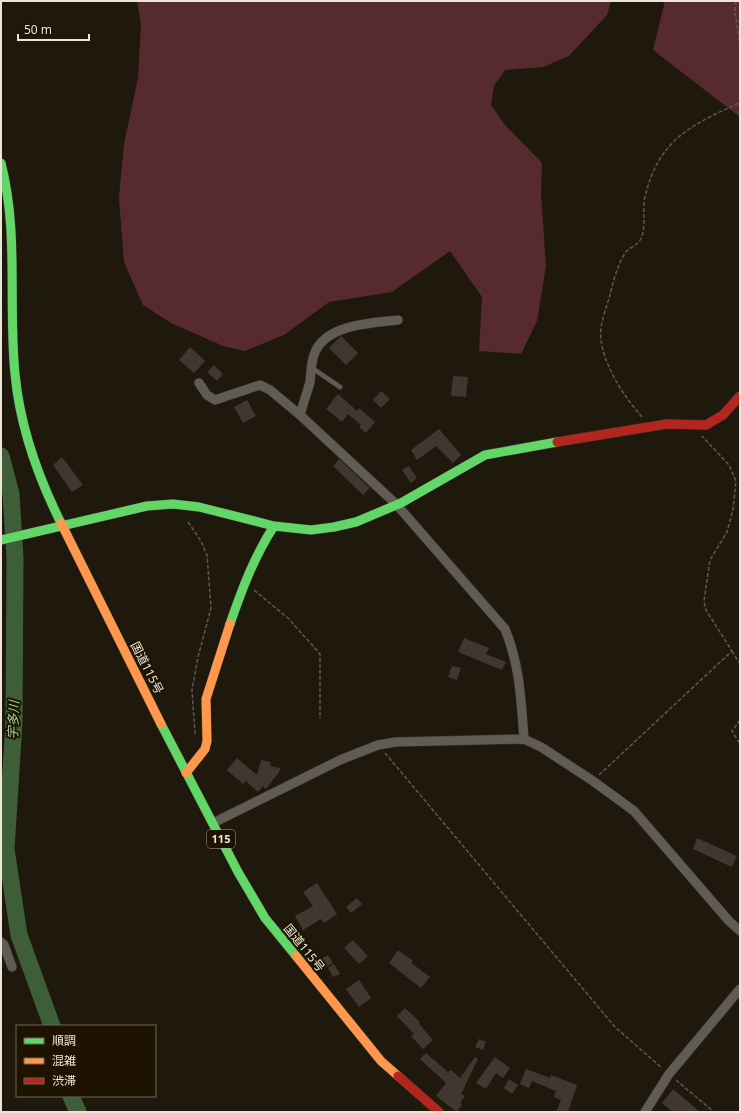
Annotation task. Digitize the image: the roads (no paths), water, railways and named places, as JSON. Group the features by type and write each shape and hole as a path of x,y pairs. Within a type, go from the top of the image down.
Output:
{"main road":[{"name":"国道115号","path":"2,167 10,207 13,259 14,372 20,410 36,472 58,526 186,773 265,918 288,949 381,1061 439,1112"},
{"path":"1,540 147,506 173,504 199,507 274,526 310,530 338,526 361,519 396,504 485,455 650,426 667,424 695,426 706,425 723,415 740,396"},
{"path":"186,773 206,749 206,699 243,585 260,547 274,526"}],"street":[{"path":"300,415 314,354 320,343 330,335 349,327 398,320"},
{"path":"200,383 207,396 215,400 260,385 270,390 300,415 396,504 506,630 514,650 519,677 524,739"},
{"path":"213,823 340,760 378,745 396,742 524,739 541,747 593,781 634,811 728,921 740,931"},
{"path":"1,942 4,945 12,967"},
{"path":"645,1112 669,1074 740,989"}],"lane":[{"path":"312,368 340,387"}],"waterway":[{"name":"宇多川","path":"1,456 11,494 15,558 14,722 6,849 19,935 52,1025"},
{"name":"宇多川","path":"71,1097 78,1112"}]}
